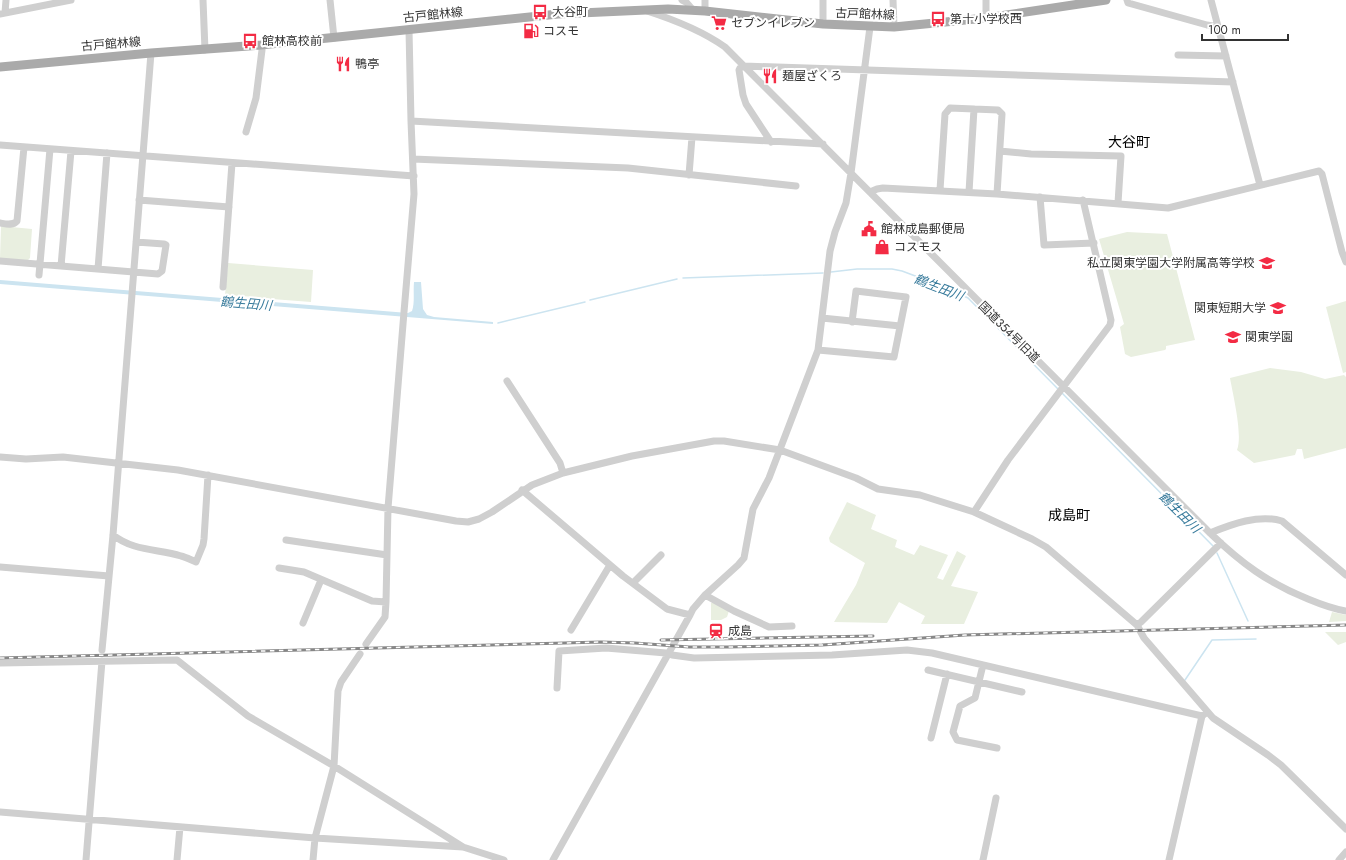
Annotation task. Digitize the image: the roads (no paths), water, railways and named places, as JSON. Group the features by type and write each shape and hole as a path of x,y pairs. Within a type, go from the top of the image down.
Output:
{"main road":[{"name":"古戸館林線","path":"0,67 151,53 261,45 558,14 645,10 656,8 706,11 823,24 894,28 986,18 1106,0"}],"street":[{"path":"6,0 3,14 71,0"},
{"path":"203,0 205,50"},
{"path":"330,0 334,38"},
{"path":"682,0 686,2 693,10"},
{"path":"705,0 706,11"},
{"path":"822,0 823,24"},
{"path":"893,0 894,28"},
{"path":"986,0 986,18"},
{"path":"1127,0 1128,3 1218,27"},
{"path":"1211,0 1260,185"},
{"name":"国道354号旧道","path":"645,10 681,23 708,36 725,47 1210,533 1247,566 1276,584 1317,603 1346,612"},
{"path":"553,860 693,609 744,558 753,508 769,478 818,350 830,251 835,232 846,203 851,173 870,27"},
{"path":"366,644 384,617 386,602 388,508 414,194 409,30"},
{"path":"246,132 256,98 262,50 261,45"},
{"path":"102,650 113,535 151,53"},
{"path":"1178,55 1226,56"},
{"path":"771,142 746,104 739,70 744,66 864,69 1125,80 1233,82"},
{"path":"940,190 945,114 950,108 998,110 1002,114 997,194"},
{"path":"969,192 974,110"},
{"path":"411,121 823,144"},
{"path":"689,175 692,137"},
{"path":"0,145 414,176"},
{"path":"0,223 12,224 18,221 24,147"},
{"path":"39,276 50,149"},
{"path":"61,266 71,151"},
{"path":"1000,151 1031,154 1121,156 1118,203"},
{"path":"98,269 107,153"},
{"path":"413,159 628,168 796,186"},
{"path":"223,287 232,163"},
{"path":"870,192 877,188 940,190 1083,200 1168,208 1317,171 1320,172 1346,262"},
{"path":"1040,197 1044,245 1094,243"},
{"path":"139,200 229,207"},
{"path":"974,512 1008,460 1110,325 1111,320 1083,200"},
{"path":"0,261 158,274 162,271 166,245 136,242"},
{"path":"818,350 894,357 906,297 856,291 852,322"},
{"path":"822,318 900,326"},
{"path":"507,381 560,463 563,473"},
{"path":"0,457 26,459 63,457 178,470 468,522 479,519 492,512 522,490 542,480 563,473 632,456 714,441 724,441 780,450 856,478 878,489 920,495 974,512 1046,547 1137,625 1144,638 1205,714"},
{"path":"113,535 119,540 136,547 181,556 196,562 204,539 208,475"},
{"path":"522,490 633,583 667,608 690,616"},
{"path":"1210,533 1232,524 1272,518 1282,521 1346,575"},
{"path":"286,540 387,555"},
{"path":"1137,625 1142,622 1221,543"},
{"path":"633,583 661,555"},
{"path":"571,630 610,565"},
{"path":"0,567 109,576"},
{"path":"279,568 304,572 372,601 386,602"},
{"path":"303,623 321,580"},
{"path":"706,595 734,611 769,627 792,626"},
{"path":"557,688 559,651 606,648 666,653 689,658 832,655 907,650 932,653 1205,714 1278,762 1346,829"},
{"path":"313,860 315,838 334,766 338,691 341,682 360,654"},
{"path":"0,663 177,660 248,716 334,766 463,847"},
{"path":"86,860 102,661"},
{"path":"983,665 975,698 960,706 953,732 957,740 997,748"},
{"path":"928,670 1022,692"},
{"path":"931,738 947,674"},
{"path":"1169,860 1205,714"},
{"path":"983,860 996,798"},
{"path":"0,812 315,838 463,847 504,860"},
{"path":"177,860 180,827"},
{"path":"1339,860 1346,852"}],"water":[{"path":"0,280 408,313 412,311 413,308 414,282 421,282 423,309 427,315 434,317 493,322 493,324 0,284"}],"waterway":[{"name":"鶴生田川","path":"831,272 857,269 892,269 902,271 942,286 968,298 1058,389"},
{"name":"鶴生田川","path":"683,278 823,273"},
{"name":"鶴生田川","path":"590,300 677,279"},
{"name":"鶴生田川","path":"498,323 585,302"},
{"name":"鶴生田川","path":"1062,393 1213,546"},
{"name":"鶴生田川","path":"1217,553 1248,621"},
{"name":"鶴生田川","path":"1185,680 1212,640 1256,639"}],"railway":[{"path":"0,658 601,642 689,647 822,645 965,635 1346,625"},
{"path":"661,640 873,636"}],"place":[{"name":"大谷町","path":"540,12"},
{"name":"第十小学校西","path":"938,19"},
{"name":"セブンイレブン","path":"719,23"},
{"name":"コスモ","path":"531,31"},
{"name":"館林高校前","path":"250,41"},
{"name":"鴨亭","path":"343,64"},
{"name":"麺屋ざくろ","path":"770,76"},
{"name":"館林成島郵便局","path":"869,229"},
{"name":"コスモス","path":"882,247"},
{"name":"私立関東学園大学附属高等学校","path":"1267,263"},
{"name":"関東短期大学","path":"1278,308"},
{"name":"関東学園","path":"1233,337"},
{"name":"成島","path":"716,631"}],"district":[{"name":"大谷町","path":"1129,142"},
{"name":"成島町","path":"1069,515"}]}
